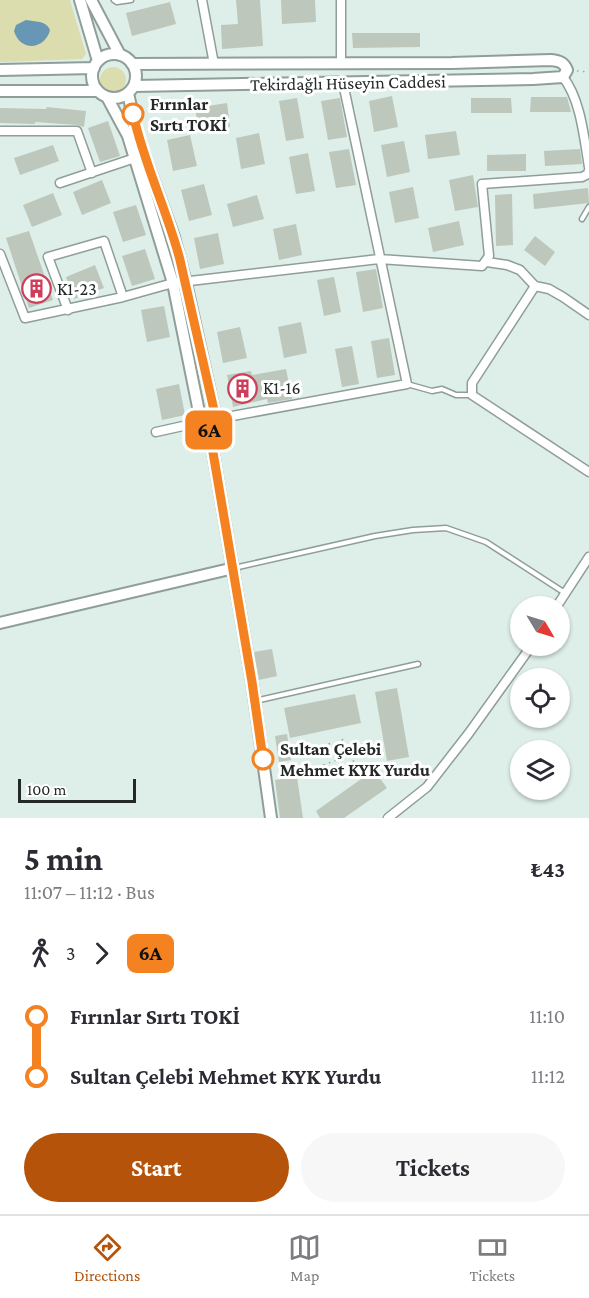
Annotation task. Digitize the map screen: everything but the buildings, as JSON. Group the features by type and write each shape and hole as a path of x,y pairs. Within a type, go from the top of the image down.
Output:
{"main road":[{"path":"80,0 96,65 92,80 128,136 173,283 208,421"},
{"path":"91,0 120,55 132,64 452,63 551,60 565,65 565,74"},
{"path":"0,70 96,65 108,55 120,55"},
{"path":"132,64 136,78 131,89 137,135 174,237 186,283 225,530 234,568 271,818"},
{"name":"Tekirdağlı Hüseyin Caddesi","path":"131,89 565,74"},
{"path":"0,90 102,94 114,98 131,89"},
{"path":"0,623 234,568"}],"street":[{"path":"202,0 214,64"},
{"path":"341,0 341,62"},
{"path":"0,254 25,318 123,297 173,283 379,260 482,266 487,262 489,256 482,184 582,177 589,172 583,133 565,74"},
{"path":"156,432 407,384 343,83"},
{"path":"0,131 77,131 92,173"},
{"path":"60,183 135,158"},
{"path":"68,310 48,257 104,241 123,297"},
{"path":"487,262 520,270 535,286 556,293 589,315"},
{"path":"535,286 472,383 472,395 589,472"},
{"path":"564,596 589,557"},
{"path":"388,818 426,787 469,733 524,656"}],"lane":[{"path":"114,0 117,2 131,0"},
{"path":"582,219 589,207"},
{"path":"407,384 432,391 442,389 456,395 472,395"},
{"path":"234,568 375,536 446,528 486,542 566,593"},
{"path":"255,701 418,664"}],"path":[{"path":"565,74 589,72"},
{"path":"342,739 356,766"},
{"path":"329,743 340,776"},
{"path":"312,770 381,744"}],"green space":[{"path":"0,0 70,0 86,54 82,59 0,62"},
{"path":"113,67 122,71 126,80 122,89 113,93 104,89 100,80 104,71"}],"water":[{"path":"26,20 40,22 48,27 50,30 43,42 32,46 21,43 17,38 14,31 16,25"}],"bus line":[{"name":"6A","path":"133,114 137,135 174,237 216,419 208,423 225,530 234,568 263,759"}],"place":[{"name":"Fırınlar Sırtı TOKİ","path":"133,114"},
{"name":"K1-23","path":"36,289"},
{"name":"K1-16","path":"242,388"},
{"name":"Sultan Çelebi Mehmet KYK Yurdu","path":"263,759"}]}
